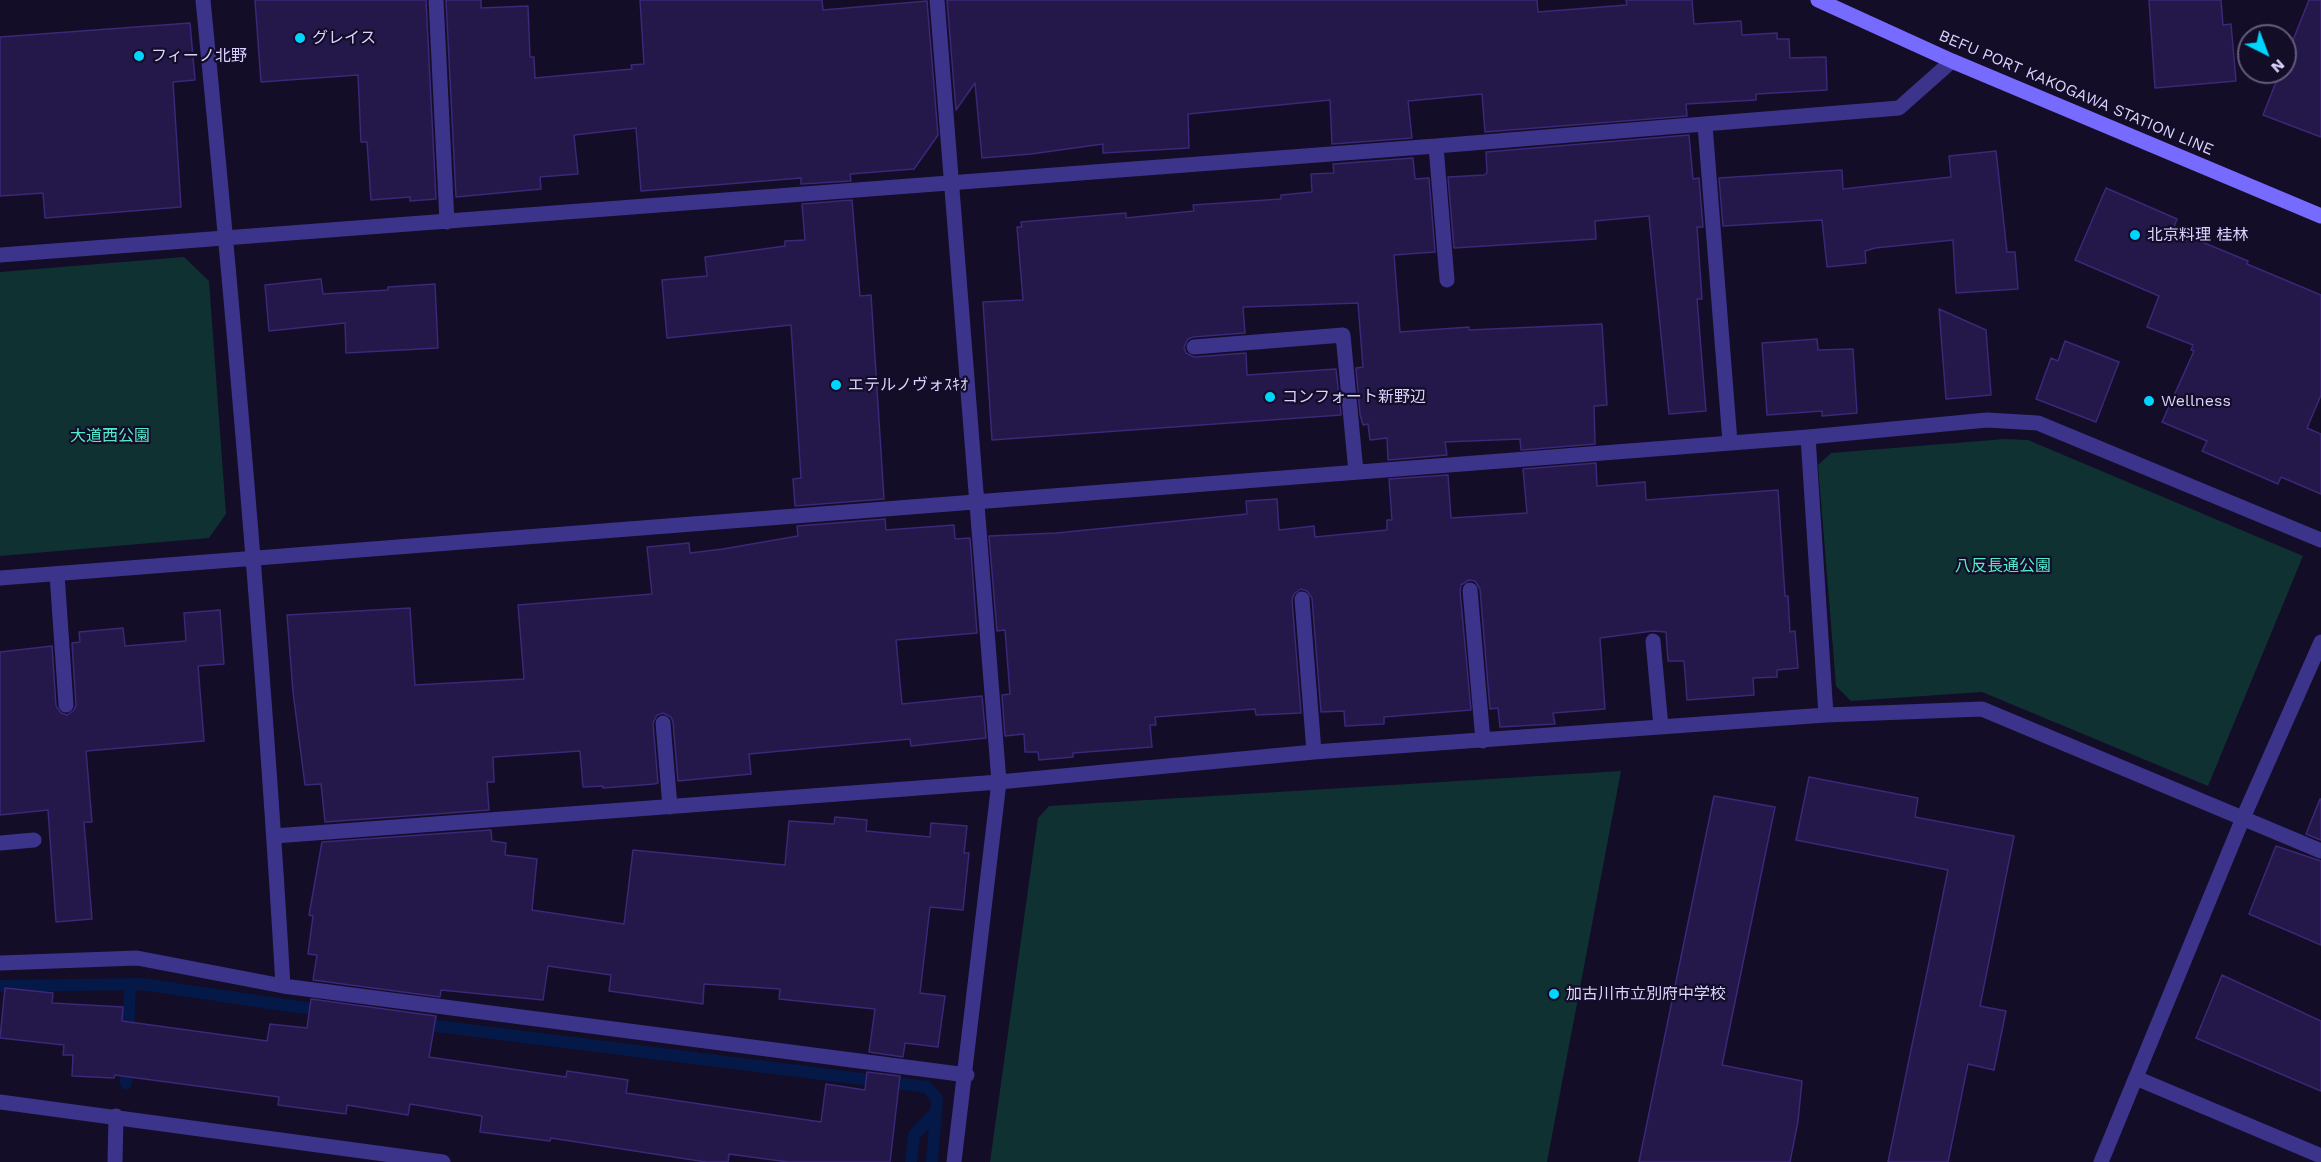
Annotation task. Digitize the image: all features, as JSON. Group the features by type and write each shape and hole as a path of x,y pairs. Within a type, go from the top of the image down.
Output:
{"main road":[{"name":"BEFU PORT KAKOGAWA STATION LINE","path":"1818,0 1952,61 2321,216"}],"street":[{"path":"203,0 226,239 274,836 283,986"},
{"path":"436,0 447,222"},
{"path":"937,0 954,183 999,782 967,1075 954,1162"},
{"path":"0,255 1436,146 1899,108 1952,61"},
{"path":"1705,125 1730,442"},
{"path":"1436,146 1447,280"},
{"path":"1194,347 1343,335 1356,472"},
{"path":"0,578 1808,437 1987,420 2038,423 2321,540"},
{"path":"1808,437 1826,715"},
{"path":"57,574 66,705"},
{"path":"1470,590 1484,741"},
{"path":"1302,599 1314,752"},
{"path":"1653,641 1661,727"},
{"path":"2101,1162 2243,818 2321,642"},
{"path":"274,836 999,782 1314,752 1826,715 1982,709 2321,851"},
{"path":"663,723 670,807"},
{"path":"0,843 34,840"},
{"path":"0,963 137,958 283,986 967,1075"},
{"path":"2136,1078 2321,1156"},
{"path":"0,1102 443,1162"},
{"path":"115,1162 116,1116"}],"green space":[{"name":"大道西公園","path":"184,257 209,281 226,514 209,538 0,556 0,272"},
{"name":"八反長通公園","path":"2005,439 2028,440 2303,556 2208,786 1982,692 1851,701 1836,686 1818,465 1831,453"},
{"path":"1621,771 1547,1162 990,1162 1038,818 1049,806"}],"building":[{"path":"255,0 426,0 436,199 410,201 410,197 371,200 367,142 361,142 358,75 261,82"},
{"path":"446,0 481,0 481,8 528,6 530,57 534,57 535,78 632,69 631,65 644,64 640,0 822,0 823,10 927,1 938,135 914,169 850,174 851,181 801,184 801,178 641,191 636,128 574,135 578,174 540,177 541,189 456,197"},
{"path":"947,0 1537,0 1538,12 1627,5 1626,0 1692,0 1694,24 1741,21 1742,35 1777,33 1777,39 1789,39 1790,58 1826,57 1827,90 1756,94 1756,100 1686,104 1687,116 1485,132 1482,94 1408,101 1412,138 1332,144 1330,100 1188,114 1189,148 1103,153 1103,144 982,158 975,83 956,110"},
{"path":"2149,0 2221,0 2223,25 2231,24 2236,81 2155,88"},
{"path":"2309,0 2321,0 2321,137 2263,115 2275,84 2297,84 2297,30"},
{"path":"190,23 195,80 173,82 181,207 45,218 43,193 0,196 0,37"},
{"path":"1689,135 1693,179 1699,178 1703,227 1697,227 1702,299 1697,299 1706,411 1669,414 1649,216 1595,221 1596,239 1454,248 1448,177 1484,175 1487,173 1486,152"},
{"path":"1996,151 2007,252 2015,252 2018,289 1956,293 1953,240 1875,248 1865,251 1866,263 1827,267 1822,220 1723,226 1719,178 1842,170 1843,189 1951,177 1949,156"},
{"path":"1413,158 1415,179 1429,178 1435,252 1394,255 1400,332 1469,327 1469,330 1602,324 1607,405 1594,406 1595,444 1521,450 1520,439 1445,442 1447,455 1388,460 1387,438 1370,440 1368,424 1363,425 1360,414 1356,368 1363,367 1358,303 1243,307 1245,333 1193,337 1188,339 1184,347 1186,353 1194,357 1246,353 1247,375 1336,369 1341,415 992,440 983,302 1023,300 1017,227 1022,227 1021,222 1126,213 1126,218 1194,211 1193,205 1281,199 1281,195 1312,192 1311,174 1334,173 1333,164"},
{"path":"2106,188 2177,219 2173,230 2321,295 2321,395 2307,428 2321,434 2321,494 2281,477 2278,484 2202,451 2207,441 2162,422 2194,351 2191,350 2193,345 2147,327 2159,296 2075,260"},
{"path":"852,200 860,296 871,295 884,499 795,506 793,479 801,478 791,325 667,338 662,280 707,276 705,257 785,246 785,241 805,240 802,204"},
{"path":"321,279 323,294 435,284 438,348 346,353 345,323 269,331 265,285"},
{"path":"1939,309 1986,330 1991,395 1946,399"},
{"path":"1817,339 1818,350 1853,349 1857,413 1822,416 1822,411 1767,415 1762,343"},
{"path":"2065,341 2119,362 2096,422 2036,399 2051,358 2058,361"},
{"path":"1596,463 1597,486 1645,482 1646,500 1778,490 1785,596 1788,596 1790,632 1795,631 1798,668 1777,670 1777,677 1753,678 1754,695 1687,700 1684,661 1668,661 1666,632 1653,631 1600,638 1605,709 1553,713 1555,724 1500,727 1498,708 1490,709 1480,589 1475,581 1469,580 1461,585 1460,591 1471,710 1384,717 1384,724 1345,726 1344,711 1321,712 1312,598 1307,591 1301,589 1294,594 1292,600 1301,713 1256,715 1255,709 1155,717 1156,725 1150,725 1152,747 1073,753 1073,757 1039,760 1038,752 1025,752 1024,734 1005,736 1002,695 1010,694 1005,630 997,631 989,536 1056,533 1247,514 1246,501 1277,499 1279,530 1314,526 1315,537 1387,530 1387,520 1392,520 1389,479 1448,475 1451,518 1527,513 1523,469"},
{"path":"885,519 886,530 954,525 955,539 970,538 977,633 896,640 902,704 982,696 986,738 911,746 910,739 749,754 751,774 678,781 673,722 671,717 663,713 657,715 653,723 658,783 654,784 603,788 603,786 583,787 580,751 493,757 494,782 487,782 489,810 325,822 321,784 305,785 293,692 287,615 410,608 415,685 524,679 518,605 652,594 647,547 689,543 690,553 798,536 797,526"},
{"path":"220,610 224,664 198,666 204,741 86,751 92,822 84,822 92,919 56,922 48,810 0,815 0,652 52,646 56,706 61,713 67,715 74,710 76,705 72,643 80,642 79,632 123,628 125,646 186,641 184,613"},
{"path":"1809,777 1918,798 1915,817 2014,836 1980,1006 2006,1011 1994,1070 1968,1064 1948,1162 1888,1162 1948,870 1796,840"},
{"path":"1714,796 1775,807 1722,1065 1802,1081 1798,1121 1790,1162 1639,1162"},
{"path":"2321,799 2321,840 2306,834"},
{"path":"835,817 867,820 866,831 930,837 931,823 967,826 964,853 969,853 963,910 930,907 920,993 945,996 938,1047 905,1043 903,1057 869,1052 875,1009 779,999 780,989 704,984 703,1004 609,991 611,975 548,966 543,1000 441,990 440,997 313,980 317,955 308,954 313,916 309,915 322,842 491,830 492,841 506,843 505,855 537,859 532,910 624,924 633,850 785,865 789,821 834,824"},
{"path":"2276,846 2321,861 2321,945 2249,914"},
{"path":"2222,975 2321,1021 2321,1091 2196,1038"},
{"path":"5,988 53,993 52,1003 123,1007 122,1021 267,1041 270,1024 307,1028 311,999 436,1016 429,1057 566,1077 567,1071 628,1080 626,1093 821,1122 826,1084 865,1090 867,1072 900,1076 890,1162 788,1162 729,1154 728,1162 706,1162 551,1138 550,1141 480,1132 482,1116 410,1104 408,1115 347,1105 346,1114 278,1105 279,1097 115,1075 114,1078 72,1076 73,1055 63,1055 64,1045 0,1038"}],"waterway":[{"path":"128,1037 130,984"},
{"path":"0,986 141,984 326,1011"},
{"path":"420,1024 927,1087 937,1099 936,1112 914,1135 911,1162"},
{"path":"126,1083 127,1060"},
{"path":"932,1162 936,1112"}],"place":[{"name":"グレイス","path":"300,38"},
{"name":"フィーノ北野","path":"139,56"},
{"name":"北京料理 桂林","path":"2135,235"},
{"name":"エテルノヴォｽｷｵ","path":"836,385"},
{"name":"コンフォート新野辺","path":"1270,397"},
{"name":"Wellness","path":"2149,401"},
{"name":"加古川市立別府中学校","path":"1554,994"}]}
